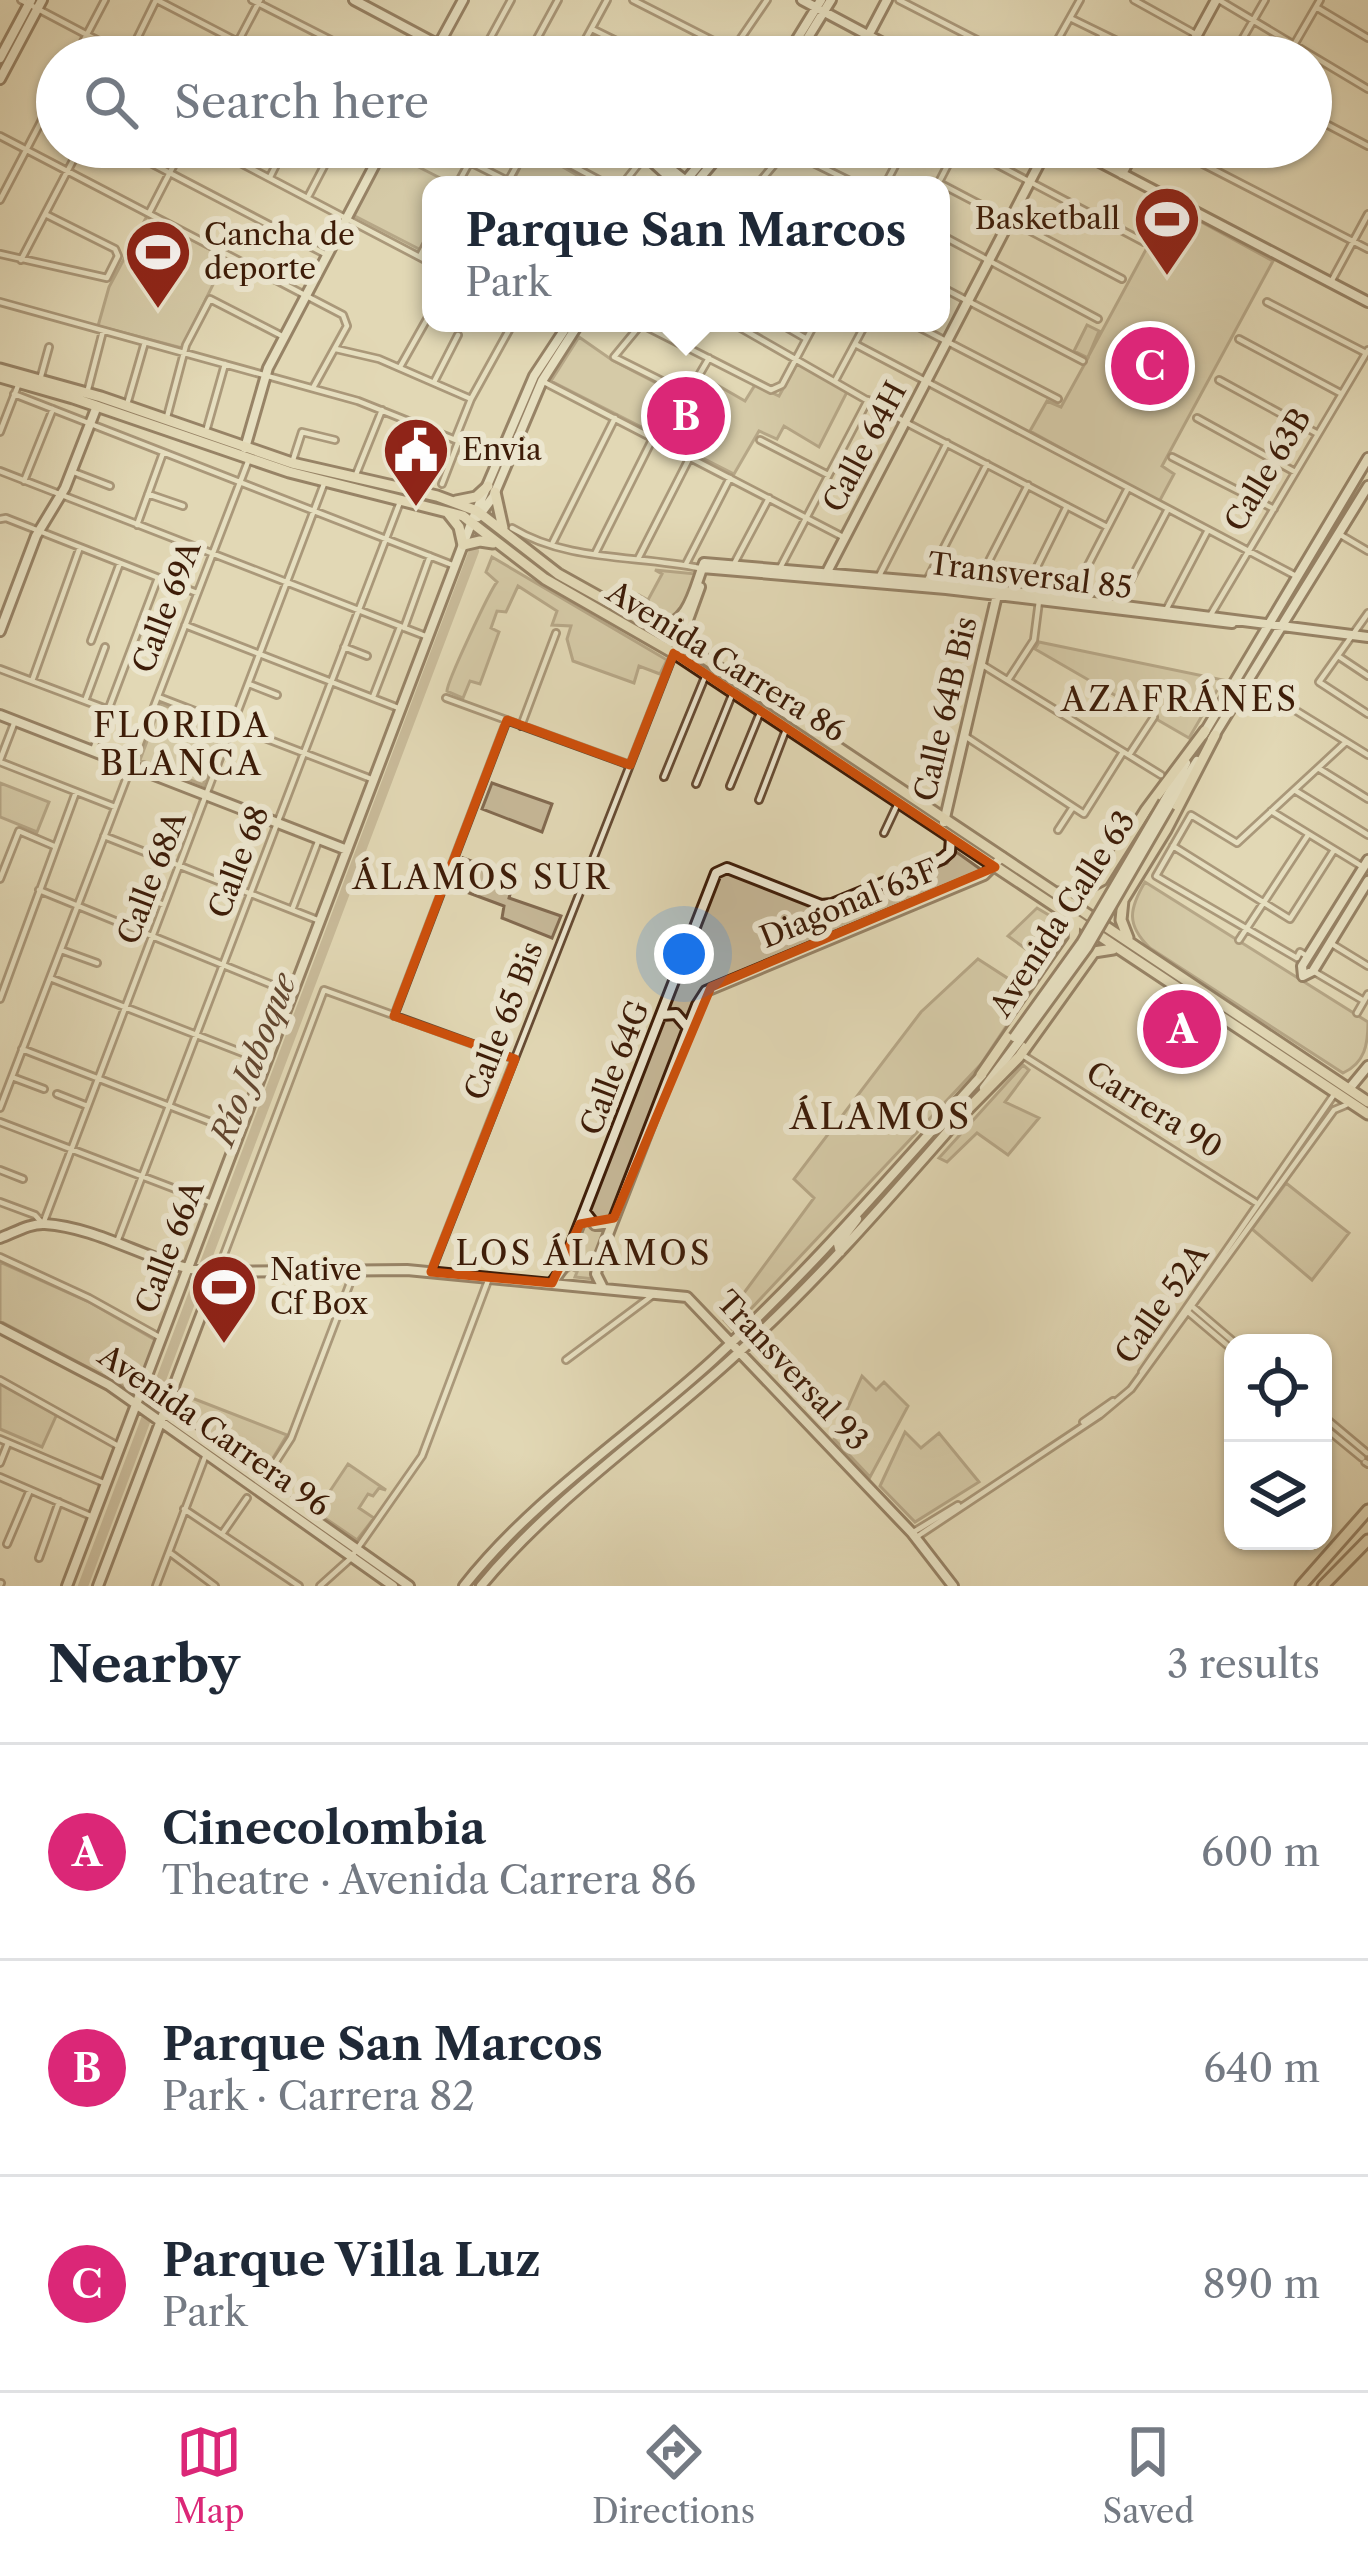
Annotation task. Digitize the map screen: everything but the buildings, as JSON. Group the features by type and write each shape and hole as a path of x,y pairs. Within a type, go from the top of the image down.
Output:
{"main road":[{"name":"Avenida Carrera 86","path":"0,373 86,393 247,453 355,477 444,509 477,515"},
{"name":"Avenida Carrera 86","path":"0,373 326,481 455,501 582,589 654,627 706,674 948,835 1057,892 1368,1102"},
{"path":"444,509 459,527 463,545 506,537 491,489 455,501"},
{"name":"Avenida Carrera 86","path":"506,537 545,579 677,647 943,819 1116,949 1368,1114"},
{"path":"1057,892 1078,893 1102,880 1210,733"},
{"path":"1130,943 1121,920 1123,900 1166,830 1210,733"},
{"path":"981,1076 1072,943 1075,920"},
{"path":"963,1114 1022,1054 1094,952 1116,949"},
{"path":"1301,1586 1368,1510"},
{"path":"1323,1586 1368,1540"}],"street":[{"path":"87,34 105,0"},
{"path":"138,36 156,0 226,36"},
{"path":"354,0 421,36"},
{"path":"443,36 461,3 447,0"},
{"path":"491,36 511,0"},
{"path":"538,36 558,0"},
{"path":"588,36 607,0"},
{"path":"633,0 699,36"},
{"path":"650,8 654,0"},
{"path":"742,36 767,0"},
{"path":"802,0 868,36 887,0"},
{"path":"800,36 820,6 831,0"},
{"path":"898,0 969,36"},
{"path":"1060,36 1080,0"},
{"path":"1134,0 1197,35 1218,0 1279,36"},
{"path":"1244,36 1265,0"},
{"path":"241,36 256,1 324,36"},
{"path":"32,3 91,36"},
{"path":"0,58 32,3"},
{"path":"0,79 32,3"},
{"path":"1299,36 1318,3 1368,38"},
{"path":"806,36 820,6"},
{"path":"1070,18 1102,36"},
{"path":"592,29 606,36"},
{"path":"1332,68 1368,89"},
{"path":"1332,127 1368,146"},
{"path":"0,200 36,130"},
{"path":"0,136 36,154"},
{"path":"62,168 347,320 313,388"},
{"path":"21,260 70,168"},
{"path":"159,168 327,255"},
{"path":"149,213 173,168"},
{"path":"252,168 422,258"},
{"path":"270,177 274,168"},
{"path":"307,197 323,168"},
{"name":"Calle 69A","path":"0,1108 240,482 266,374 373,168"},
{"path":"1004,168 1144,242"},
{"name":"Calle 64H","path":"826,574 1037,168"},
{"path":"1113,168 1368,302"},
{"path":"1122,174 1125,168"},
{"path":"1211,168 1368,249"},
{"path":"950,190 1122,278"},
{"path":"0,254 104,279 118,253 46,214"},
{"path":"1331,282 1368,214"},
{"path":"950,240 1098,319"},
{"path":"419,257 422,252"},
{"path":"950,291 1084,361"},
{"path":"166,420 184,352 210,299 284,337"},
{"path":"0,302 313,388 499,457"},
{"path":"1267,302 1367,351"},
{"path":"400,367 422,328"},
{"path":"86,393 104,331"},
{"path":"442,484 471,399 508,332"},
{"name":"Calle 66A","path":"491,489 499,457 564,332"},
{"name":"Calle 66A","path":"67,1586 463,545 538,378 573,332"},
{"path":"635,332 614,357 688,394 709,358"},
{"path":"658,332 771,390 782,385 810,332"},
{"path":"749,332 905,422 1107,526"},
{"path":"795,332 806,338"},
{"path":"836,379 861,332"},
{"path":"928,332 1058,399"},
{"path":"434,382 458,335"},
{"path":"1239,339 1342,394"},
{"path":"128,401 145,342"},
{"path":"855,344 1297,577"},
{"path":"40,380 49,347"},
{"path":"335,348 400,367 471,399"},
{"name":"Calle 63B","path":"1210,616 1367,351"},
{"path":"207,428 226,362"},
{"path":"538,378 845,538"},
{"path":"1219,380 1318,434"},
{"path":"0,433 19,382"},
{"path":"14,394 455,566"},
{"path":"780,568 868,400"},
{"path":"0,631 39,531 61,494 97,406"},
{"path":"24,481 52,410"},
{"path":"355,477 382,410"},
{"path":"551,544 615,418"},
{"path":"1197,418 1295,472"},
{"name":"Calle 68","path":"117,1242 385,540 422,425"},
{"path":"292,463 302,432 335,440"},
{"path":"595,554 653,438"},
{"path":"760,440 828,475"},
{"path":"879,576 947,443"},
{"path":"137,525 164,453"},
{"path":"637,561 690,458"},
{"path":"1172,458 1274,508"},
{"name":"Avenida Calle 63","path":"1210,733 1368,458"},
{"path":"925,584 987,464"},
{"path":"0,471 428,637"},
{"path":"71,472 110,486"},
{"path":"686,565 730,478"},
{"name":"Calle 68A","path":"43,1224 326,481"},
{"path":"976,586 1028,485"},
{"name":"Avenida Calle 63","path":"481,1586 527,1536 741,1351 840,1252 963,1114 1087,948 1166,804 1284,627 1368,485"},
{"path":"1071,598 1128,488"},
{"path":"148,494 183,506"},
{"path":"734,565 769,498"},
{"path":"1008,680 1034,640 1032,596 1067,506"},
{"path":"1118,604 1168,509"},
{"path":"3,519 197,593"},
{"path":"1166,610 1208,530"},
{"path":"1339,534 1368,551"},
{"name":"Transversal 85","path":"506,537 637,561 879,576 998,596 1003,592 1368,639"},
{"path":"32,681 80,547"},
{"path":"373,697 430,556"},
{"path":"91,641 120,563"},
{"path":"654,627 680,619 706,566"},
{"name":"Transversal 85","path":"706,566 976,586 1268,625"},
{"name":"Calle 65 Bis","path":"431,1272 706,566"},
{"path":"93,750 158,578"},
{"name":"Calle 64B Bis","path":"948,835 943,819 998,596"},
{"path":"1368,614 1319,682 1368,714"},
{"path":"185,625 401,709"},
{"path":"521,726 556,633"},
{"path":"344,646 367,656"},
{"path":"85,701 105,647"},
{"path":"1338,656 1368,676"},
{"path":"981,664 1161,775"},
{"path":"0,669 109,710"},
{"path":"664,778 706,674"},
{"path":"248,684 277,695"},
{"path":"696,784 733,691"},
{"path":"159,698 374,780"},
{"path":"446,698 630,765"},
{"path":"1282,702 1368,755"},
{"path":"730,786 761,710"},
{"path":"0,715 347,850"},
{"path":"964,736 1084,814 1154,717"},
{"path":"507,720 394,1016 515,1059"},
{"path":"15,721 0,761 116,807"},
{"path":"759,800 787,727"},
{"path":"1308,956 1300,952 1297,958 1156,876 1191,815 1237,843 1346,742"},
{"path":"494,753 503,756"},
{"path":"1318,768 1368,799"},
{"path":"1294,790 1368,835"},
{"path":"0,999 76,792"},
{"path":"884,833 898,801"},
{"path":"1058,830 1073,807"},
{"path":"1271,811 1366,864 1308,956 1300,973 1305,977 1368,881"},
{"path":"0,879 19,831 56,847"},
{"name":"Diagonal 63F","path":"720,869 732,869 821,905 832,904 942,859 952,848 948,835"},
{"path":"1239,940 1308,835"},
{"path":"104,836 320,921"},
{"path":"292,910 319,838"},
{"path":"1173,846 1290,919 1334,850"},
{"name":"Diagonal 63F","path":"710,988 999,862"},
{"name":"Calle 64G","path":"552,1283 562,1269 720,869"},
{"path":"39,890 292,993"},
{"path":"130,891 164,904"},
{"path":"1330,943 1365,964 1368,952"},
{"path":"61,950 97,963"},
{"path":"1313,971 1366,998 1357,1013"},
{"path":"50,978 266,1062"},
{"name":"Calle 64G","path":"603,1287 596,1268 697,1005 710,988"},
{"name":"Calle 66A","path":"98,1586 212,1272 324,990 394,1016"},
{"path":"661,1015 676,1014 688,1028"},
{"name":"Avenida Calle 63","path":"460,1586 537,1510 795,1282 1017,1039"},
{"path":"22,1049 239,1133"},
{"name":"Carrera 90","path":"1022,1054 1259,1204"},
{"path":"1349,1089 1368,1066"},
{"path":"0,1078 44,1089"},
{"name":"Calle 52A","path":"914,1535 1117,1401 1146,1372 1330,1106 1334,1092"},
{"path":"57,1094 87,1106"},
{"name":"Calle 52A","path":"1259,1204 1334,1110 1352,1104"},
{"path":"0,1122 212,1203"},
{"path":"0,1170 23,1179"},
{"path":"0,1202 34,1215 43,1224 0,1238"},
{"path":"840,1252 838,1244 863,1207"},
{"path":"585,1210 598,1226 614,1219"},
{"name":"Transversal 93","path":"43,1224 212,1272 431,1272 690,1299 914,1535 953,1586"},
{"name":"Avenida Carrera 96","path":"0,1257 161,1338"},
{"path":"262,1483 291,1438 355,1270"},
{"path":"320,1586 355,1553 426,1448 489,1278"},
{"path":"566,1360 657,1292"},
{"path":"1188,1308 1224,1339"},
{"name":"Avenida Carrera 96","path":"0,1328 73,1364 262,1483 393,1586"},
{"path":"0,1381 120,1447"},
{"name":"Avenida Carrera 96","path":"160,1417 206,1454 409,1586"},
{"path":"1332,1425 1365,1459"},
{"path":"1332,1433 1365,1459"},
{"path":"0,1439 106,1484"},
{"path":"0,1463 8,1442"},
{"path":"156,1586 206,1454"},
{"path":"0,1477 93,1516"},
{"path":"8,1544 30,1490"},
{"path":"222,1534 248,1498"},
{"path":"39,1558 59,1502"},
{"path":"184,1509 299,1586"},
{"path":"169,1552 215,1586"}],"highlighted area":[{"path":"674,653 995,867 711,987 614,1218 580,1224 552,1283 431,1272 515,1059 394,1016 507,720 630,765"}],"shaded area":[{"path":"376,168 420,168 436,176 422,176 421,250 353,215"},
{"path":"520,168 565,168 578,176 516,176"},
{"path":"1170,205 1273,261 1162,466 1174,474 1159,502 1030,431 1047,401 1061,407 1088,358 1074,351 1087,325 1099,331 1088,357"},
{"path":"147,216 226,258 182,348 98,326 109,287"},
{"path":"579,337 689,400 705,378 745,401 755,385 779,396 799,360 847,392 819,447 784,426 777,439 759,431 734,474 551,381"},
{"path":"492,557 667,660 660,674 639,666 634,683 573,661 567,639 571,626 552,625 557,611 518,586 506,612 497,611 491,628 499,632 480,684 470,681 463,698 447,691 497,582 486,572"},
{"path":"655,570 696,574 679,614 670,620 639,606 639,595 648,600 662,574"},
{"path":"1039,642 1223,680 1189,738 1035,649"},
{"path":"161,704 224,728 203,785 140,760"},
{"path":"0,783 49,802 37,832 0,817"},
{"path":"492,783 552,804 542,832 482,809"},
{"path":"955,851 983,871 758,964 699,994 593,1263 594,1279 575,1277 577,1272 571,1269 563,1275 719,875 725,871 822,909 947,863"},
{"path":"463,858 515,877 509,898 561,916 552,938 502,918 504,906 453,887"},
{"path":"1145,882 1368,1022 1366,1045 1356,1064 1343,1073 1150,948 1132,916"},
{"path":"1037,908 1069,927 1071,933 1048,965 1008,936"},
{"path":"978,959 1029,992 981,1064 732,1329 724,1320 814,1198 794,1179 921,1012"},
{"path":"1023,1065 1029,1070 1005,1102 1039,1118 1008,1155 977,1133 947,1162 939,1158"},
{"path":"1286,1183 1349,1233 1312,1280 1252,1229"},
{"path":"0,1262 91,1303 157,1341 139,1390 0,1321"},
{"path":"862,1376 876,1390 884,1382 908,1406 870,1477 834,1439"},
{"path":"0,1383 57,1414 42,1447 0,1429"},
{"path":"179,1393 287,1435 262,1476 175,1411"},
{"path":"905,1432 921,1448 939,1433 979,1482 915,1522 880,1486"},
{"path":"348,1464 386,1490 368,1494 359,1508 374,1518 357,1540 316,1512"}],"waterway":[{"name":"Río Jaboque","path":"83,1586 474,551"}],"place":[{"name":"Basketball","path":"1167,278"},
{"name":"Cancha de deporte","path":"158,311"},
{"name":"Parque Villa Luz","path":"1150,366"},
{"name":"Parque San Marcos","path":"686,416"},
{"name":"Envia","path":"416,509"},
{"name":"Cinecolombia","path":"1182,1029"},
{"name":"Native Cf Box","path":"224,1346"}],"district":[{"name":"AZAFRÁNES","path":"1180,699"},
{"name":"FLORIDA BLANCA","path":"182,744"},
{"name":"ÁLAMOS SUR","path":"482,877"},
{"name":"ÁLAMOS","path":"881,1116"},
{"name":"LOS ÁLAMOS","path":"584,1253"}]}
